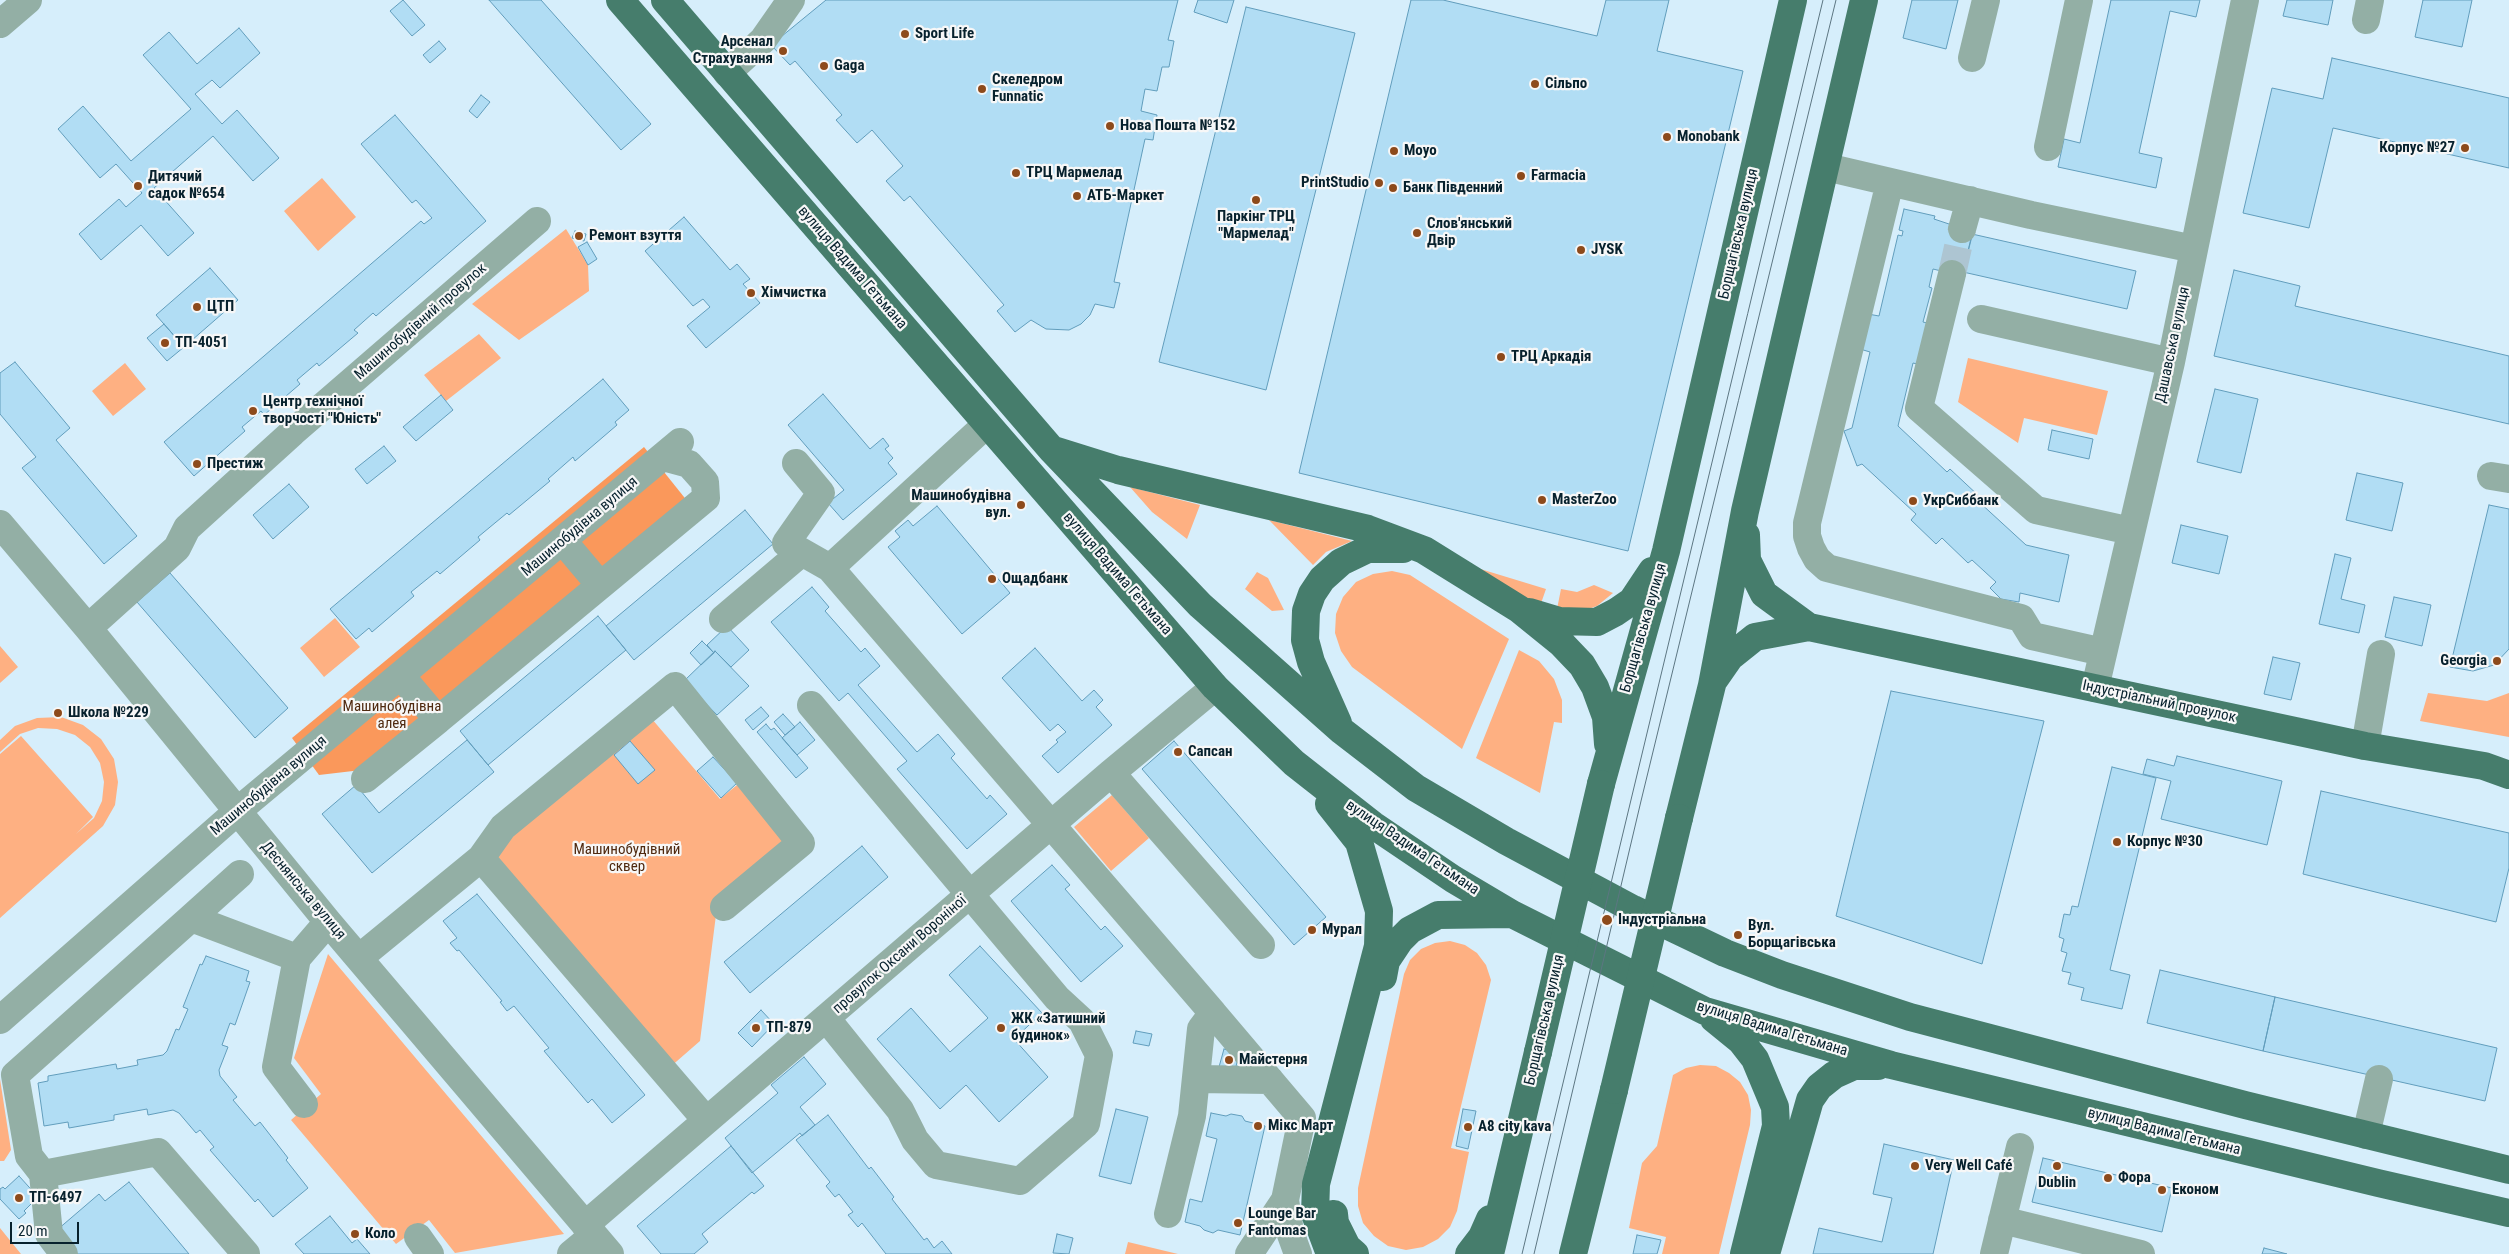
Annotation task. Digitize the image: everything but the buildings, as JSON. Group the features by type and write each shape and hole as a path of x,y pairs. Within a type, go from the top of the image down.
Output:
{"main road":[{"name":"вулиця Вадима Гетьмана","path":"620,0 1215,687 1294,763 1373,824 1453,879 1512,914 1705,1011 1891,1065 2509,1213"},
{"path":"665,0 1052,450 1200,604 1342,731 1416,788 1506,841 1633,909 1725,954 1910,1017 2509,1170"},
{"name":"Борщагівська вулиця","path":"1490,1254 1609,752 1666,551 1793,0"},
{"path":"1573,1254 1712,685 1745,511 1864,0"},
{"path":"1052,450 1118,470 1368,529 1424,550 1519,609 1561,643 1582,665 1595,687 1606,717 1609,752"},
{"name":"Індустріальний провулок","path":"1745,511 1747,560 1764,594 1809,627"},
{"path":"1342,731 1311,662 1305,640 1306,611 1312,594 1322,579 1341,562 1368,549 1424,550"},
{"path":"1519,609 1559,621 1597,622 1632,601 1666,551"},
{"name":"Індустріальний провулок","path":"1712,685 1730,656 1755,637 1809,627 2365,746 2484,766 2509,775"},
{"path":"1294,763 1358,842 1380,910 1378,946 1316,1184 1315,1214 1330,1254"},
{"path":"1355,1254 1347,1247 1335,1223 1331,1197 1386,961 1400,940 1410,930 1438,916 1512,914"},
{"path":"1705,1011 1741,1041 1755,1059 1775,1107 1776,1126 1744,1254"},
{"path":"1766,1254 1810,1100 1819,1087 1834,1075 1854,1066 1891,1065"},
{"path":"1469,1254 1482,1237 1508,1181"}],"street":[{"path":"0,24 28,0"},
{"path":"727,72 763,40 791,0"},
{"path":"1972,58 1986,0"},
{"path":"2048,147 2079,0"},
{"name":"Дашавська вулиця","path":"2095,688 2171,362 2245,0"},
{"path":"1826,167 2031,215 2194,249"},
{"path":"1890,182 1807,523 1807,536 1811,548 1827,568 2021,618 2032,636 2103,652"},
{"path":"1962,229 1970,200"},
{"name":"Машинобудівний провулок","path":"88,628 177,548 187,528 294,432 537,221"},
{"path":"1952,274 1919,408 2036,510 2131,531"},
{"path":"1982,319 2171,362"},
{"path":"830,568 987,424"},
{"name":"Машинобудівна вулиця","path":"0,1020 238,811 671,450 689,464 705,482 706,498 600,585"},
{"path":"796,463 821,493 786,543 830,568 1302,1118 1285,1200 1290,1232 1298,1254"},
{"name":"Деснянська вулиця","path":"0,524 88,628 328,922 596,1238"},
{"path":"365,779 600,585 563,541"},
{"path":"724,619 802,552"},
{"path":"2365,746 2381,654"},
{"path":"401,676 438,720"},
{"path":"360,958 481,858 503,827 675,686 801,843 724,907"},
{"name":"провулок Оксани Вороніної","path":"571,1254 596,1238 706,1120 1215,687"},
{"path":"811,705 1057,998 1082,1021 1100,1055 1086,1124 1020,1181 936,1165 916,1140 900,1110 826,1018"},
{"path":"1112,773 1261,945"},
{"path":"481,858 706,1120"},
{"path":"64,1254 49,1234 43,1174 29,1156 15,1075 240,874"},
{"path":"191,918 297,958"},
{"path":"304,1104 276,1067 297,958 328,922"},
{"path":"1168,1214 1192,1116 1201,1029 1213,1013"},
{"path":"1196,1079 1270,1080"},
{"path":"2366,1135 2379,1079"},
{"path":"1994,1254 2020,1147"},
{"path":"43,1174 158,1152 246,1254"},
{"path":"1249,1254 1285,1200"},
{"path":"2002,1220 2142,1254"}],"green space":[{"path":"322,178 356,217 318,251 284,211"},
{"path":"566,229 588,265 589,291 519,340 472,304"},
{"path":"479,334 501,358 446,401 424,375"},
{"path":"1968,358 2108,391 2097,435 2024,418 2018,443 1958,402"},
{"path":"125,363 146,389 113,416 92,391"},
{"name":"Машинобудівна алея","path":"644,447 700,517 404,765 319,775 292,738"},
{"path":"1130,487 1200,505 1187,539 1152,512"},
{"path":"1269,520 1352,541 1326,552 1313,565"},
{"path":"1464,564 1546,589 1539,609"},
{"path":"1392,571 1410,575 1509,639 1462,749 1352,667 1341,651 1335,633 1336,614 1343,597 1356,582 1373,574"},
{"path":"1257,572 1268,578 1284,610 1272,611 1245,589"},
{"path":"1594,585 1613,593 1597,606 1577,613 1556,614 1561,589 1577,592"},
{"path":"335,618 360,647 324,677 300,648"},
{"path":"0,646 18,667 0,683"},
{"path":"1519,650 1539,661 1554,679 1562,700 1562,723 1554,722 1540,793 1476,758"},
{"path":"2428,693 2487,701 2509,693 2509,737 2420,721"},
{"name":"Машинобудівний сквер","path":"646,712 720,799 737,785 791,846 717,907 700,1041 669,1068 488,852"},
{"path":"61,717 83,725 101,739 114,759 118,782 115,805 103,826 0,918 0,754 21,736 93,817 76,834 94,818 102,801 104,782 100,763 90,747 75,735 57,729 38,728 20,734 0,752 0,740 15,726 37,718"},
{"path":"1112,795 1149,838 1111,871 1074,827"},
{"path":"1450,941 1465,945 1477,953 1486,965 1491,980 1451,1148 1469,1152 1457,1211 1450,1227 1438,1239 1423,1247 1406,1250 1388,1246 1374,1236 1363,1223 1358,1206 1358,1188 1404,974 1410,960 1421,949 1435,943"},
{"path":"328,954 564,1234 455,1253 429,1220 396,1244 291,1120 321,1094 294,1058"},
{"path":"1700,1065 1716,1066 1740,1082 1748,1095 1751,1110 1750,1125 1719,1254 1662,1254 1666,1237 1629,1228 1642,1163 1657,1146 1673,1075 1686,1068"},
{"path":"0,1079 11,1150 4,1161 0,1161"},
{"path":"0,1228 21,1254 0,1254"},
{"path":"1128,1242 1178,1254 1125,1254"}],"tunnel":[{"path":"1952,274 1962,229"}],"tram line":[{"path":"1522,1254 1823,0"},
{"path":"1534,1254 1641,801 1836,0"}],"place":[{"name":"Sport Life","path":"905,34"},
{"name":"Арсенал Страхування","path":"783,51"},
{"name":"Gaga","path":"824,66"},
{"name":"Сільпо","path":"1535,84"},
{"name":"Скеледром Funnatic","path":"982,89"},
{"name":"Нова Пошта №152","path":"1110,126"},
{"name":"Monobank","path":"1667,137"},
{"name":"Корпус №27","path":"2465,148"},
{"name":"Moyo","path":"1394,151"},
{"name":"ТРЦ Мармелад","path":"1016,173"},
{"name":"Farmacia","path":"1521,176"},
{"name":"PrintStudio","path":"1379,183"},
{"name":"Дитячий садок №654","path":"138,186"},
{"name":"Банк Південний","path":"1393,188"},
{"name":"АТБ-Маркет","path":"1077,196"},
{"name":"Паркінг ТРЦ \"Мармелад\"","path":"1256,200"},
{"name":"Слов'янський Двір","path":"1417,233"},
{"name":"Ремонт взуття","path":"579,236"},
{"name":"JYSK","path":"1581,250"},
{"name":"Хімчистка","path":"751,293"},
{"name":"ЦТП","path":"197,307"},
{"name":"ТП-4051","path":"165,343"},
{"name":"ТРЦ Аркадія","path":"1501,357"},
{"name":"Центр технічної творчості \"Юність\"","path":"253,411"},
{"name":"Престиж","path":"197,464"},
{"name":"MasterZoo","path":"1542,500"},
{"name":"УкрСиббанк","path":"1913,501"},
{"name":"Машинобудівна вул.","path":"1021,505"},
{"name":"Ощадбанк","path":"992,579"},
{"name":"Georgia","path":"2497,661"},
{"name":"Школа №229","path":"58,713"},
{"name":"Сапсан","path":"1178,752"},
{"name":"Корпус №30","path":"2117,842"},
{"name":"Індустріальна","path":"1607,920"},
{"name":"Мурал","path":"1312,930"},
{"name":"Вул. Борщагівська","path":"1738,935"},
{"name":"ТП-879","path":"756,1028"},
{"name":"ЖК «Затишний будинок»","path":"1001,1028"},
{"name":"Майстерня","path":"1229,1060"},
{"name":"Мікс Март","path":"1258,1126"},
{"name":"A8 city kava","path":"1468,1127"},
{"name":"Very Well Café","path":"1915,1166"},
{"name":"Dublin","path":"2057,1166"},
{"name":"Фора","path":"2108,1178"},
{"name":"Економ","path":"2162,1190"},
{"name":"ТП-6497","path":"19,1198"},
{"name":"Lounge Bar Fantomas","path":"1238,1223"},
{"name":"Коло","path":"355,1234"}]}
